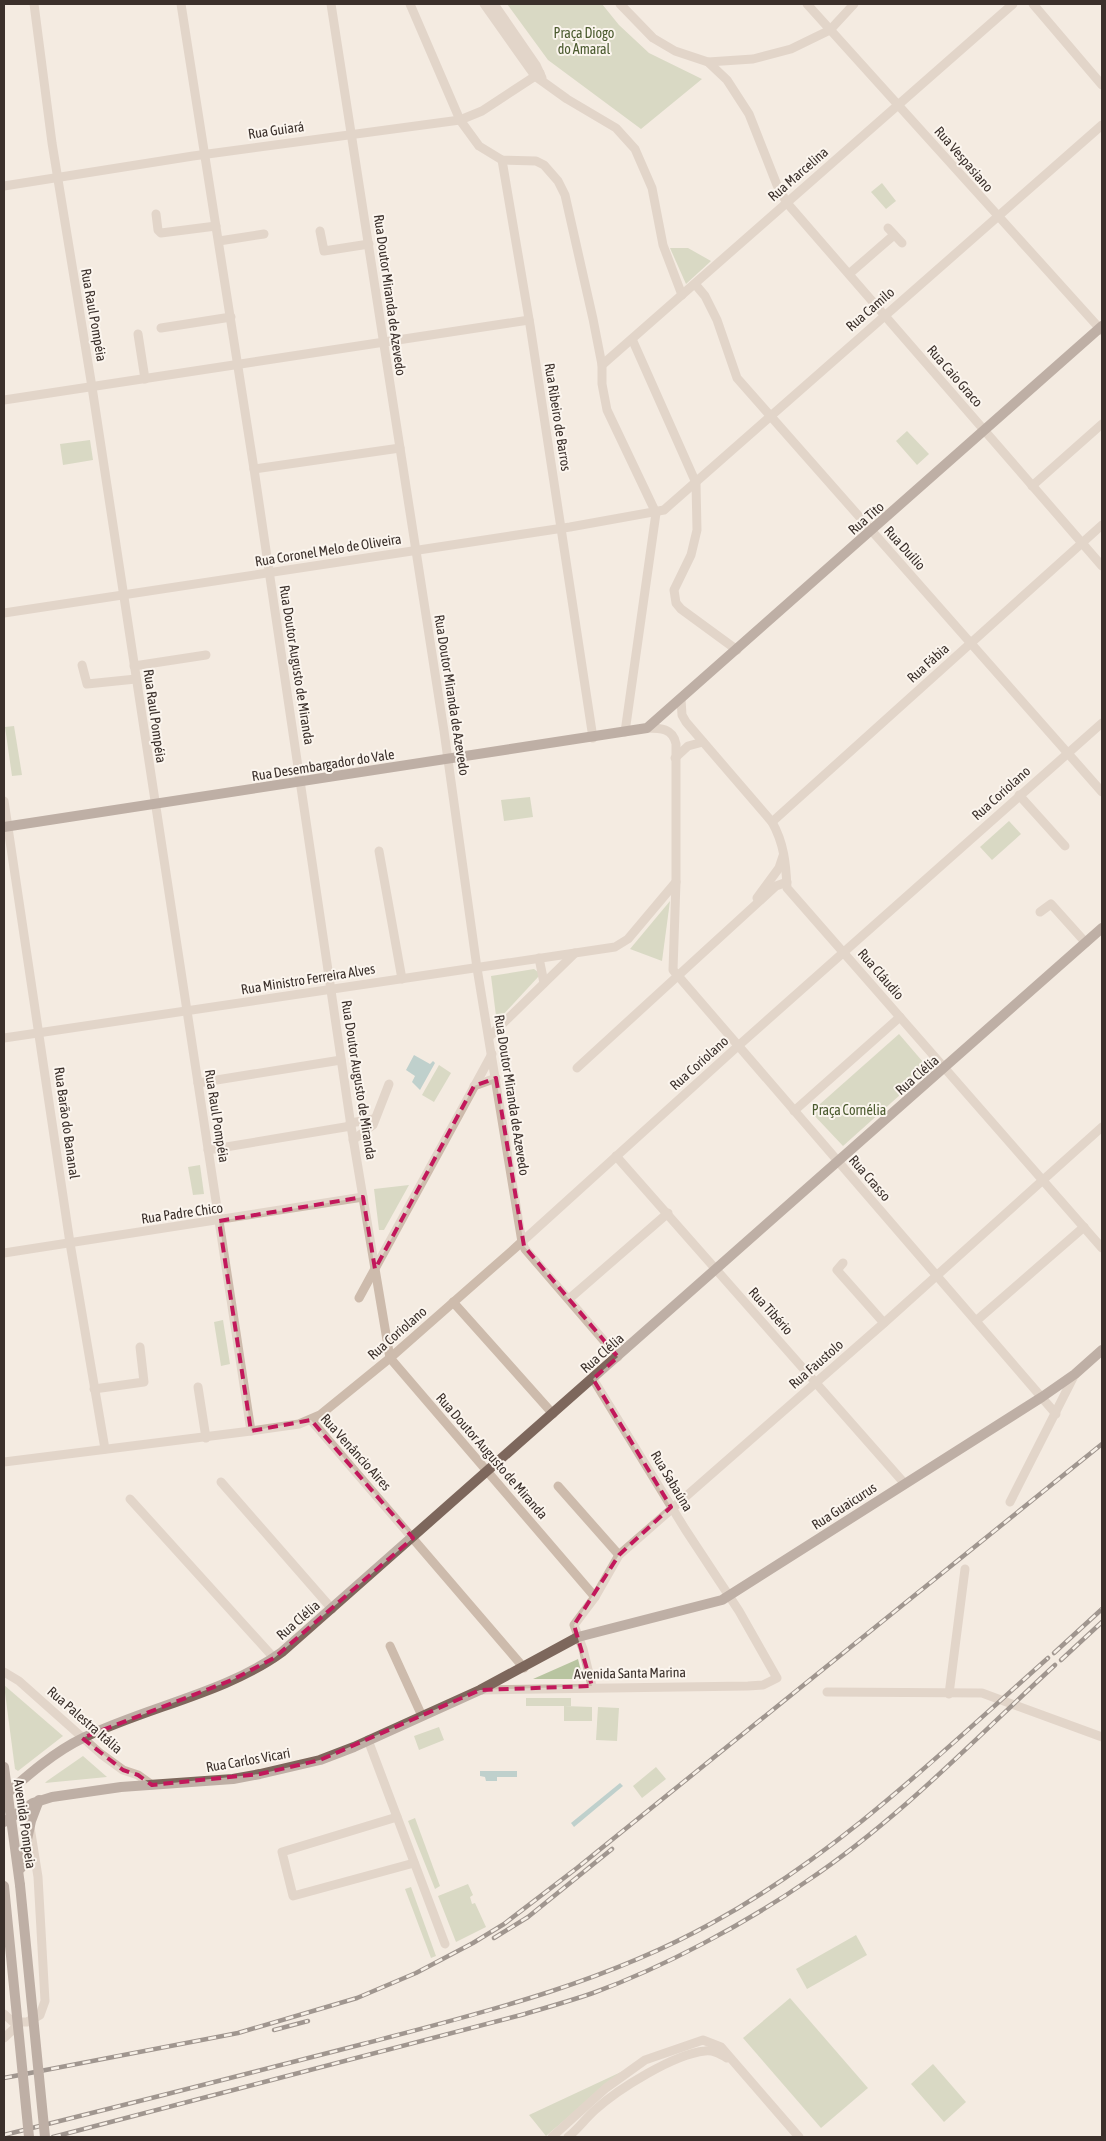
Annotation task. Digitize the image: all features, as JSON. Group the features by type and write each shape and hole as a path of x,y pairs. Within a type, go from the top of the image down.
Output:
{"main road":[{"name":"Rua Tito","path":"647,728 1101,329"},
{"name":"Rua Desembargador do Vale","path":"6,827 593,738 647,728"},
{"name":"Rua Clélia","path":"6,1795 42,1765 82,1738 232,1680 274,1658 332,1610 1102,928"},
{"name":"Rua Guaicurus","path":"524,1668 578,1637 729,1596 1042,1397 1075,1374 1102,1350"},
{"name":"Rua Carlos Vicari","path":"8,1820 39,1800 152,1785 198,1783 260,1774 320,1760 480,1690 524,1668"},
{"name":"Avenida Pompeia","path":"4,1767 8,1820 19,1882 45,2137"},
{"path":"19,1882 34,1808 39,1800"},
{"path":"4,1880 30,2137"}],"street":[{"name":"Rua Raul Pompéia","path":"34,4 57,178 92,387 251,1432"},
{"name":"Rua Doutor Augusto de Miranda","path":"181,4 231,317 353,1140 390,1358 595,1596"},
{"name":"Rua Doutor Miranda de Azevedo","path":"331,4 448,760 477,968 522,1242 618,1357"},
{"path":"410,4 460,120 479,146 502,160 536,161 549,170 562,187 602,365 602,384 606,410 656,513 626,732"},
{"path":"484,4 539,76 567,99 616,128 634,149 652,188 663,245 682,295"},
{"path":"494,4 539,76"},
{"path":"620,4 653,38 675,51 708,62 754,59 812,40 830,30 854,4"},
{"name":"Rua Vespasiano","path":"807,4 1101,329"},
{"name":"Rua Marcelina","path":"602,365 1013,4"},
{"path":"1033,4 1102,85"},
{"name":"Rua Caio Graco","path":"708,62 727,80 750,114 777,184 787,203 1102,566"},
{"name":"Rua Guiará","path":"4,186 204,154 460,120 482,111 539,76"},
{"name":"Rua Camilo","path":"656,513 670,506 884,315 1102,125"},
{"name":"Rua Ribeiro de Barros","path":"502,160 529,320 593,738"},
{"path":"156,214 158,230 161,233 216,226"},
{"path":"320,231 324,251 369,244"},
{"path":"849,274 891,231 902,243"},
{"path":"219,241 264,234"},
{"name":"Rua Duílio","path":"695,284 705,296 717,320 734,373 1102,792"},
{"path":"161,328 231,317"},
{"path":"4,400 529,320"},
{"path":"138,334 144,379"},
{"path":"632,339 696,483 697,530 691,555 677,581 674,597 680,609 737,650"},
{"path":"1032,486 1102,424"},
{"path":"254,469 400,448"},
{"name":"Rua Coronel Melo de Oliveira","path":"4,613 269,574 656,513"},
{"name":"Rua Fábia","path":"772,822 1102,525"},
{"path":"134,666 206,655"},
{"path":"82,665 87,684 136,679"},
{"name":"Rua Cláudio","path":"681,699 682,715 702,742 772,822 778,833 784,854 787,888 1102,1248"},
{"name":"Rua Coriolano","path":"311,1420 328,1409 390,1358 522,1242 738,1046 1102,723"},
{"path":"647,728 670,732 675,740 676,882 673,970 678,976"},
{"path":"676,758 688,746 702,742"},
{"path":"1019,796 1065,846"},
{"name":"Rua Barão do Bananal","path":"4,801 6,827 70,1243 105,1449"},
{"path":"379,851 402,979"},
{"path":"754,907 778,868 784,854"},
{"name":"Rua Ministro Ferreira Alves","path":"4,1038 616,946 628,939 676,882"},
{"path":"577,1068 776,886 787,882"},
{"path":"1040,912 1051,904 1086,943"},
{"path":"489,1037 575,953"},
{"path":"539,958 544,983"},
{"name":"Rua Crasso","path":"678,976 1056,1414"},
{"path":"794,1111 900,1017"},
{"path":"359,1298 492,1054"},
{"path":"198,1083 341,1060"},
{"path":"474,1086 496,1078"},
{"path":"353,1140 373,1125 389,1084"},
{"path":"208,1150 351,1125 374,1119"},
{"name":"Rua Faustolo","path":"578,1637 574,1625 595,1596 619,1555 671,1507 884,1323 1102,1127"},
{"name":"Rua Tibério","path":"616,1156 905,1484"},
{"name":"Rua Padre Chico","path":"4,1253 219,1221 363,1197"},
{"path":"569,1299 668,1213"},
{"path":"976,1321 1084,1227"},
{"path":"372,1254 387,1246"},
{"path":"843,1263 837,1268 838,1271 884,1323"},
{"path":"453,1302 553,1414"},
{"path":"94,1389 144,1382 140,1347"},
{"path":"1010,1502 1075,1374"},
{"name":"Rua Sabaúna","path":"593,1379 777,1676"},
{"path":"198,1387 206,1438"},
{"name":"Rua Venâncio Aires","path":"4,1462 52,1453 105,1449 251,1432 311,1420 524,1668"},
{"path":"220,1482 332,1610"},
{"path":"558,1486 619,1555"},
{"path":"130,1499 274,1658"},
{"path":"948,1694 965,1569"},
{"path":"578,1637 592,1686"},
{"path":"390,1646 422,1716"},
{"name":"Rua Palestra Itália","path":"4,1672 19,1682 82,1738 123,1770 138,1774 152,1785"},
{"name":"Avenida Santa Marina","path":"480,1690 592,1686 763,1685 776,1679 777,1676"},
{"path":"827,1692 982,1693 1102,1737"},
{"path":"368,1740 445,1944"},
{"path":"397,1816 282,1852 294,1897 414,1863"},
{"path":"4,2014 13,2022 20,2023 35,2020 43,2010 45,2000 38,1877 30,1825"},
{"path":"4,2038 20,2023"},
{"path":"552,2137 606,2088 645,2060 703,2040 718,2045 799,2137"},
{"path":"568,2137 631,2082 662,2066 703,2051 711,2051 729,2059"}],"highlighted area":[{"path":"496,1078 524,1246 618,1357 593,1379 671,1507 619,1555 574,1625 592,1686 480,1690 320,1760 260,1774 152,1785 138,1775 123,1770 82,1738 232,1680 274,1658 413,1538 311,1420 251,1431 219,1221 363,1197 375,1269 474,1086"}],"green space":[{"name":"Praça Diogo do Amaral","path":"507,4 602,4 619,25 649,53 702,79 641,129 548,60"},
{"path":"882,183 896,201 886,209 871,192"},
{"path":"670,248 688,248 711,261 686,284"},
{"path":"907,431 929,454 917,465 896,441"},
{"path":"90,440 93,460 63,465 60,444"},
{"path":"14,726 22,775 12,776 5,727"},
{"path":"530,797 533,817 504,821 501,800"},
{"path":"1009,821 1021,834 992,860 980,847"},
{"path":"670,901 662,961 630,949"},
{"path":"534,969 538,972 539,976 501,1017 496,1016 491,976"},
{"name":"Praça Cornélia","path":"899,1034 929,1069 843,1146 811,1112"},
{"path":"439,1065 451,1073 434,1102 422,1095"},
{"path":"200,1165 204,1194 193,1195 188,1167"},
{"path":"409,1185 384,1230 379,1230 374,1189"},
{"path":"223,1320 230,1364 221,1366 214,1322"},
{"path":"578,1659 583,1679 533,1679 576,1660"},
{"path":"4,1685 63,1736 18,1771 15,1769"},
{"path":"526,1698 571,1698 571,1706 526,1706"},
{"path":"564,1706 592,1707 592,1721 564,1721"},
{"path":"598,1707 619,1708 617,1741 596,1740"},
{"path":"439,1727 444,1740 419,1750 414,1736"},
{"path":"83,1756 107,1777 45,1783 47,1781"},
{"path":"656,1767 666,1779 642,1798 633,1786"},
{"path":"415,1818 440,1886 435,1889 408,1821"},
{"path":"468,1884 473,1895 470,1897 472,1904 475,1903 486,1927 456,1942 438,1896"},
{"path":"411,1887 436,1956 431,1958 405,1889"},
{"path":"856,1935 867,1955 807,1989 796,1969"},
{"path":"790,1998 868,2088 821,2128 743,2038"},
{"path":"933,2064 966,2102 944,2122 911,2084"},
{"path":"621,2072 546,2136 529,2115"}],"water":[{"path":"414,1055 430,1064 433,1061 435,1063 420,1090 412,1082 415,1076 406,1070"},
{"path":"480,1771 517,1771 517,1777 497,1777 497,1781 486,1781 485,1777 480,1776"},
{"path":"620,1783 623,1786 574,1827 571,1823"}],"railway":[{"path":"4,2078 238,2033 357,1998 416,1973 473,1943 504,1924 577,1868 1102,1444"},
{"path":"1054,1653 1102,1609"},
{"path":"1061,1660 1102,1622"},
{"path":"4,2135 497,2008 629,1963 671,1944 758,1896 803,1866 887,1800 1048,1658"},
{"path":"53,2137 521,2015 593,1993 648,1971 757,1913 841,1857 935,1778 1055,1665"},
{"path":"494,1938 528,1917 612,1849"},
{"path":"274,2030 308,2021"}]}
